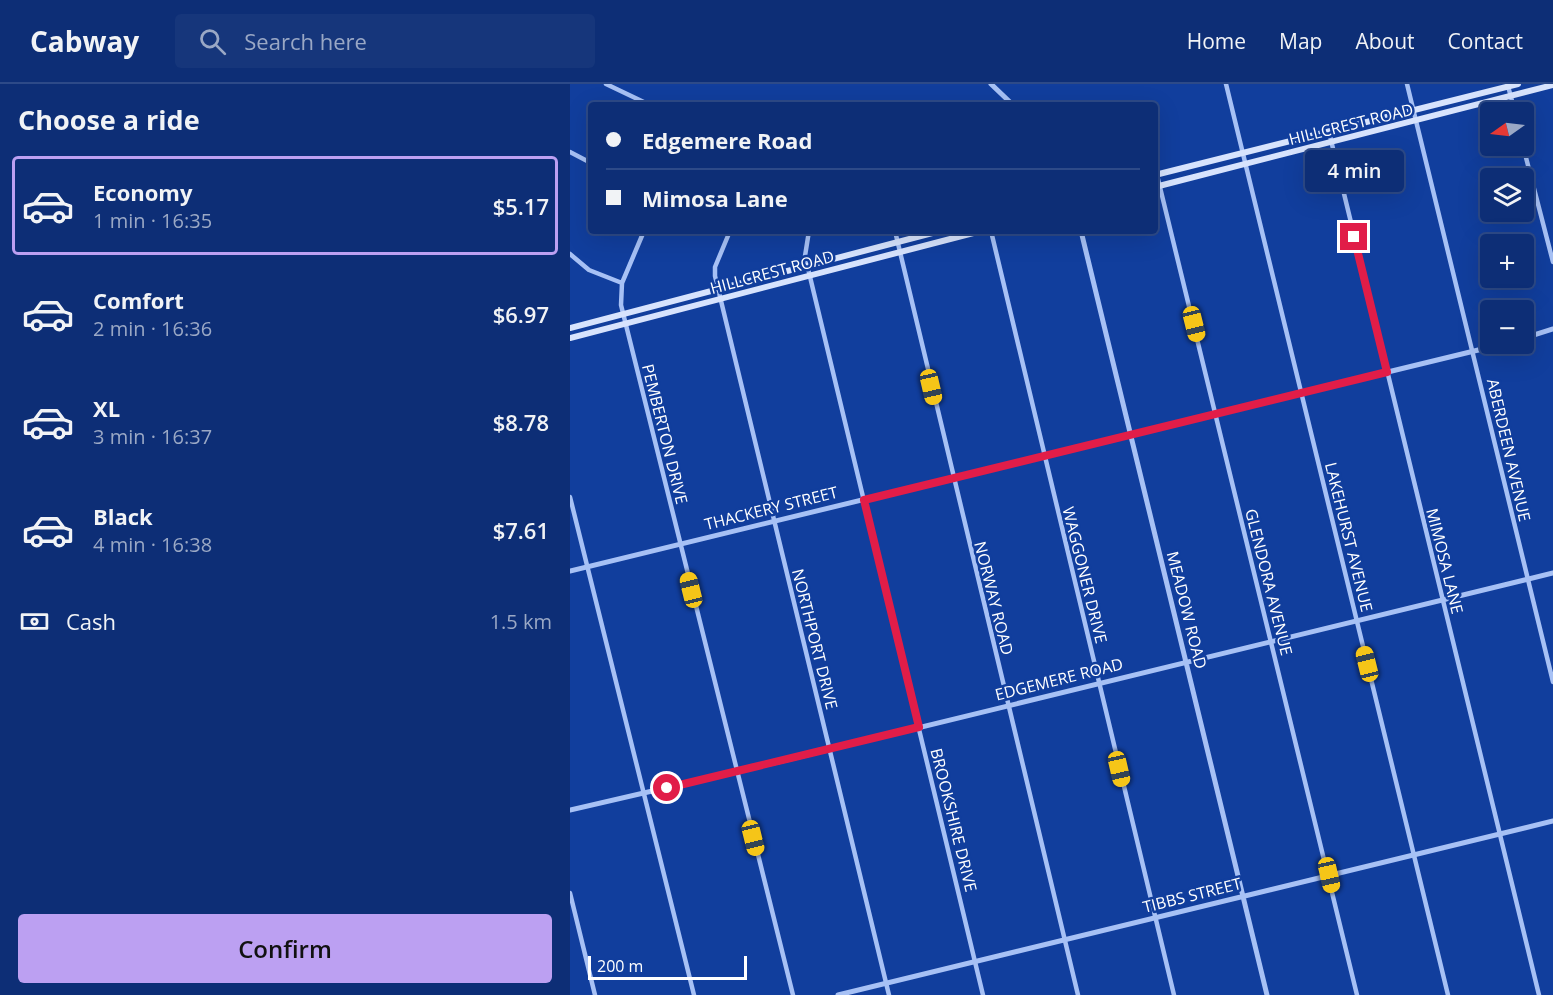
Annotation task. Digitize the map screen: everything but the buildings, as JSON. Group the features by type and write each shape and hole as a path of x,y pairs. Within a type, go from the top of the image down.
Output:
{"main road":[{"name":"HILLCREST ROAD","path":"1158,175 1518,84"},
{"name":"HILLCREST ROAD","path":"1158,186 1553,85"},
{"name":"HILLCREST ROAD","path":"570,328 928,234"},
{"name":"HILLCREST ROAD","path":"570,338 970,234"}],"street":[{"path":"606,84 644,102"},
{"path":"991,84 1010,102"},
{"name":"LAKEHURST AVENUE","path":"1226,84 1448,995"},
{"name":"ABERDEEN AVENUE","path":"1407,84 1553,682"},
{"path":"1508,86 1512,102"},
{"name":"MIMOSA LANE","path":"1329,132 1539,995"},
{"path":"570,152 588,161"},
{"path":"1526,156 1553,262"},
{"name":"GLENDORA AVENUE","path":"1158,186 1216,413 1357,995"},
{"name":"PEMBERTON DRIVE","path":"643,234 622,283 623,314 793,995"},
{"path":"718,289 715,267 729,234"},
{"name":"BROOKSHIRE DRIVE","path":"807,234 804,250 807,265 977,962 983,995"},
{"name":"NORWAY ROAD","path":"895,234 1078,995"},
{"name":"WAGGONER DRIVE","path":"992,234 1174,995"},
{"name":"MEADOW ROAD","path":"1082,234 1266,995"},
{"path":"570,254 589,270 622,283"},
{"name":"NORTHPORT DRIVE","path":"718,289 889,995"},
{"path":"1534,335 1553,329"},
{"name":"THACKERY STREET","path":"570,571 1480,349"},
{"path":"570,497 694,995"},
{"name":"EDGEMERE ROAD","path":"570,810 1271,643 1553,573"},
{"name":"TIBBS STREET","path":"838,995 1553,821"},
{"path":"570,893 595,995"}],"route":[{"path":"667,788 919,727 864,500 1387,372 1354,237"}]}
